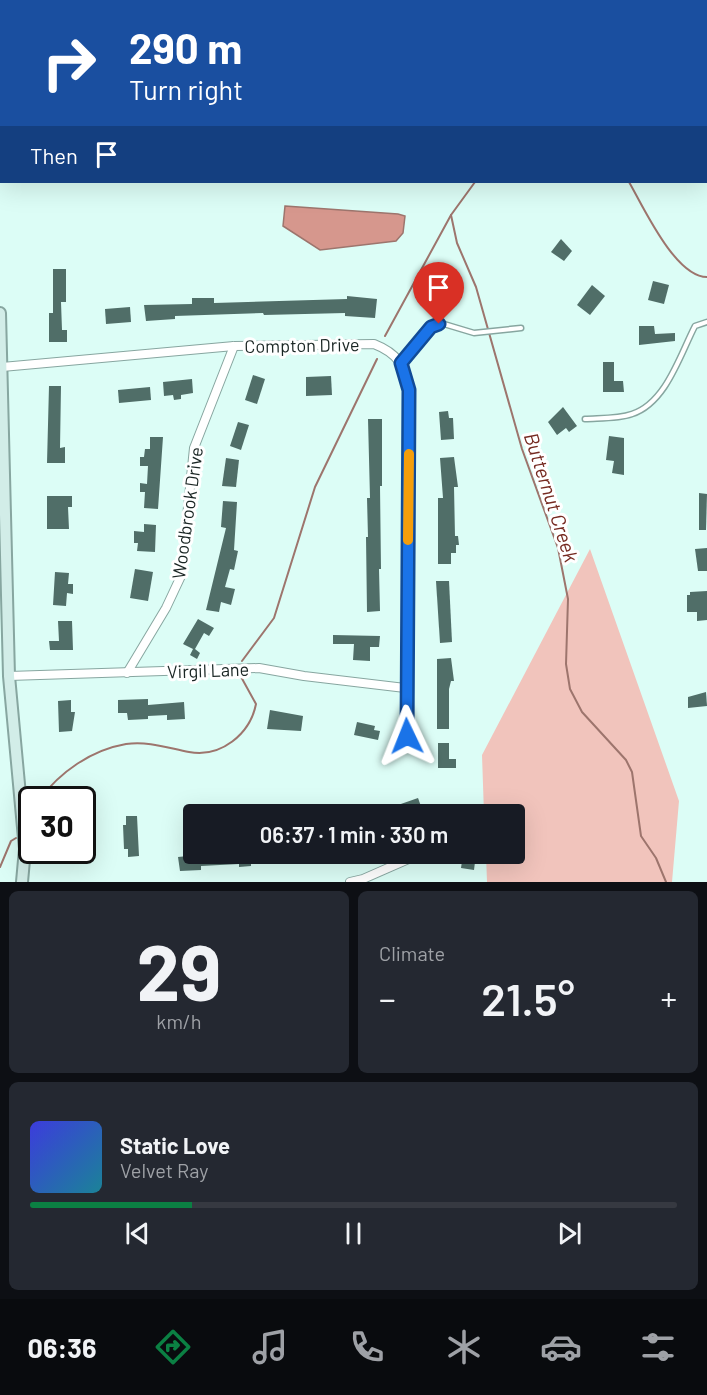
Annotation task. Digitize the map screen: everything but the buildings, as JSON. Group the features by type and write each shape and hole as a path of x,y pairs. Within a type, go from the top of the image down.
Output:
{"street":[{"path":"0,313 9,675 25,849 22,882"},
{"name":"Compton Drive","path":"1,360 234,346 374,344 387,349 401,363"},
{"name":"Woodbrook Drive","path":"128,673 166,608 180,576 194,448 234,346"},
{"path":"401,363 409,390 405,688 407,736"},
{"name":"Virgil Lane","path":"9,675 259,668 405,688"},
{"path":"350,882 370,877 398,864"}],"lane":[{"path":"585,419 624,416 644,408 669,379 695,326 707,322"},
{"path":"401,363 434,325 444,324 474,333 521,328"}],"shaded area":[{"path":"285,206 398,214 405,216 403,233 396,241 320,250 283,226"},
{"path":"590,549 679,801 672,882 487,882 486,864 525,864 525,804 484,804 482,755"}],"waterway":[{"path":"385,336 451,215 474,183"},
{"path":"630,183 651,223 672,253 683,266 695,274 707,277"},
{"name":"Butternut Creek","path":"451,215 457,243 476,287 522,449 558,548 568,599 566,664 570,689 582,712 626,760 632,772 641,836 656,858 666,882"},
{"path":"242,661 274,618 315,487 377,359"},
{"path":"51,786 77,764 113,747 143,743 201,753 232,742 248,725 256,704 240,675"},
{"path":"0,867 11,841 16,838"}],"slow traffic":[{"path":"408,540 409,454"}],"route":[{"path":"407,736 405,688 409,390 408,378 401,363 431,327 439,324"}]}
